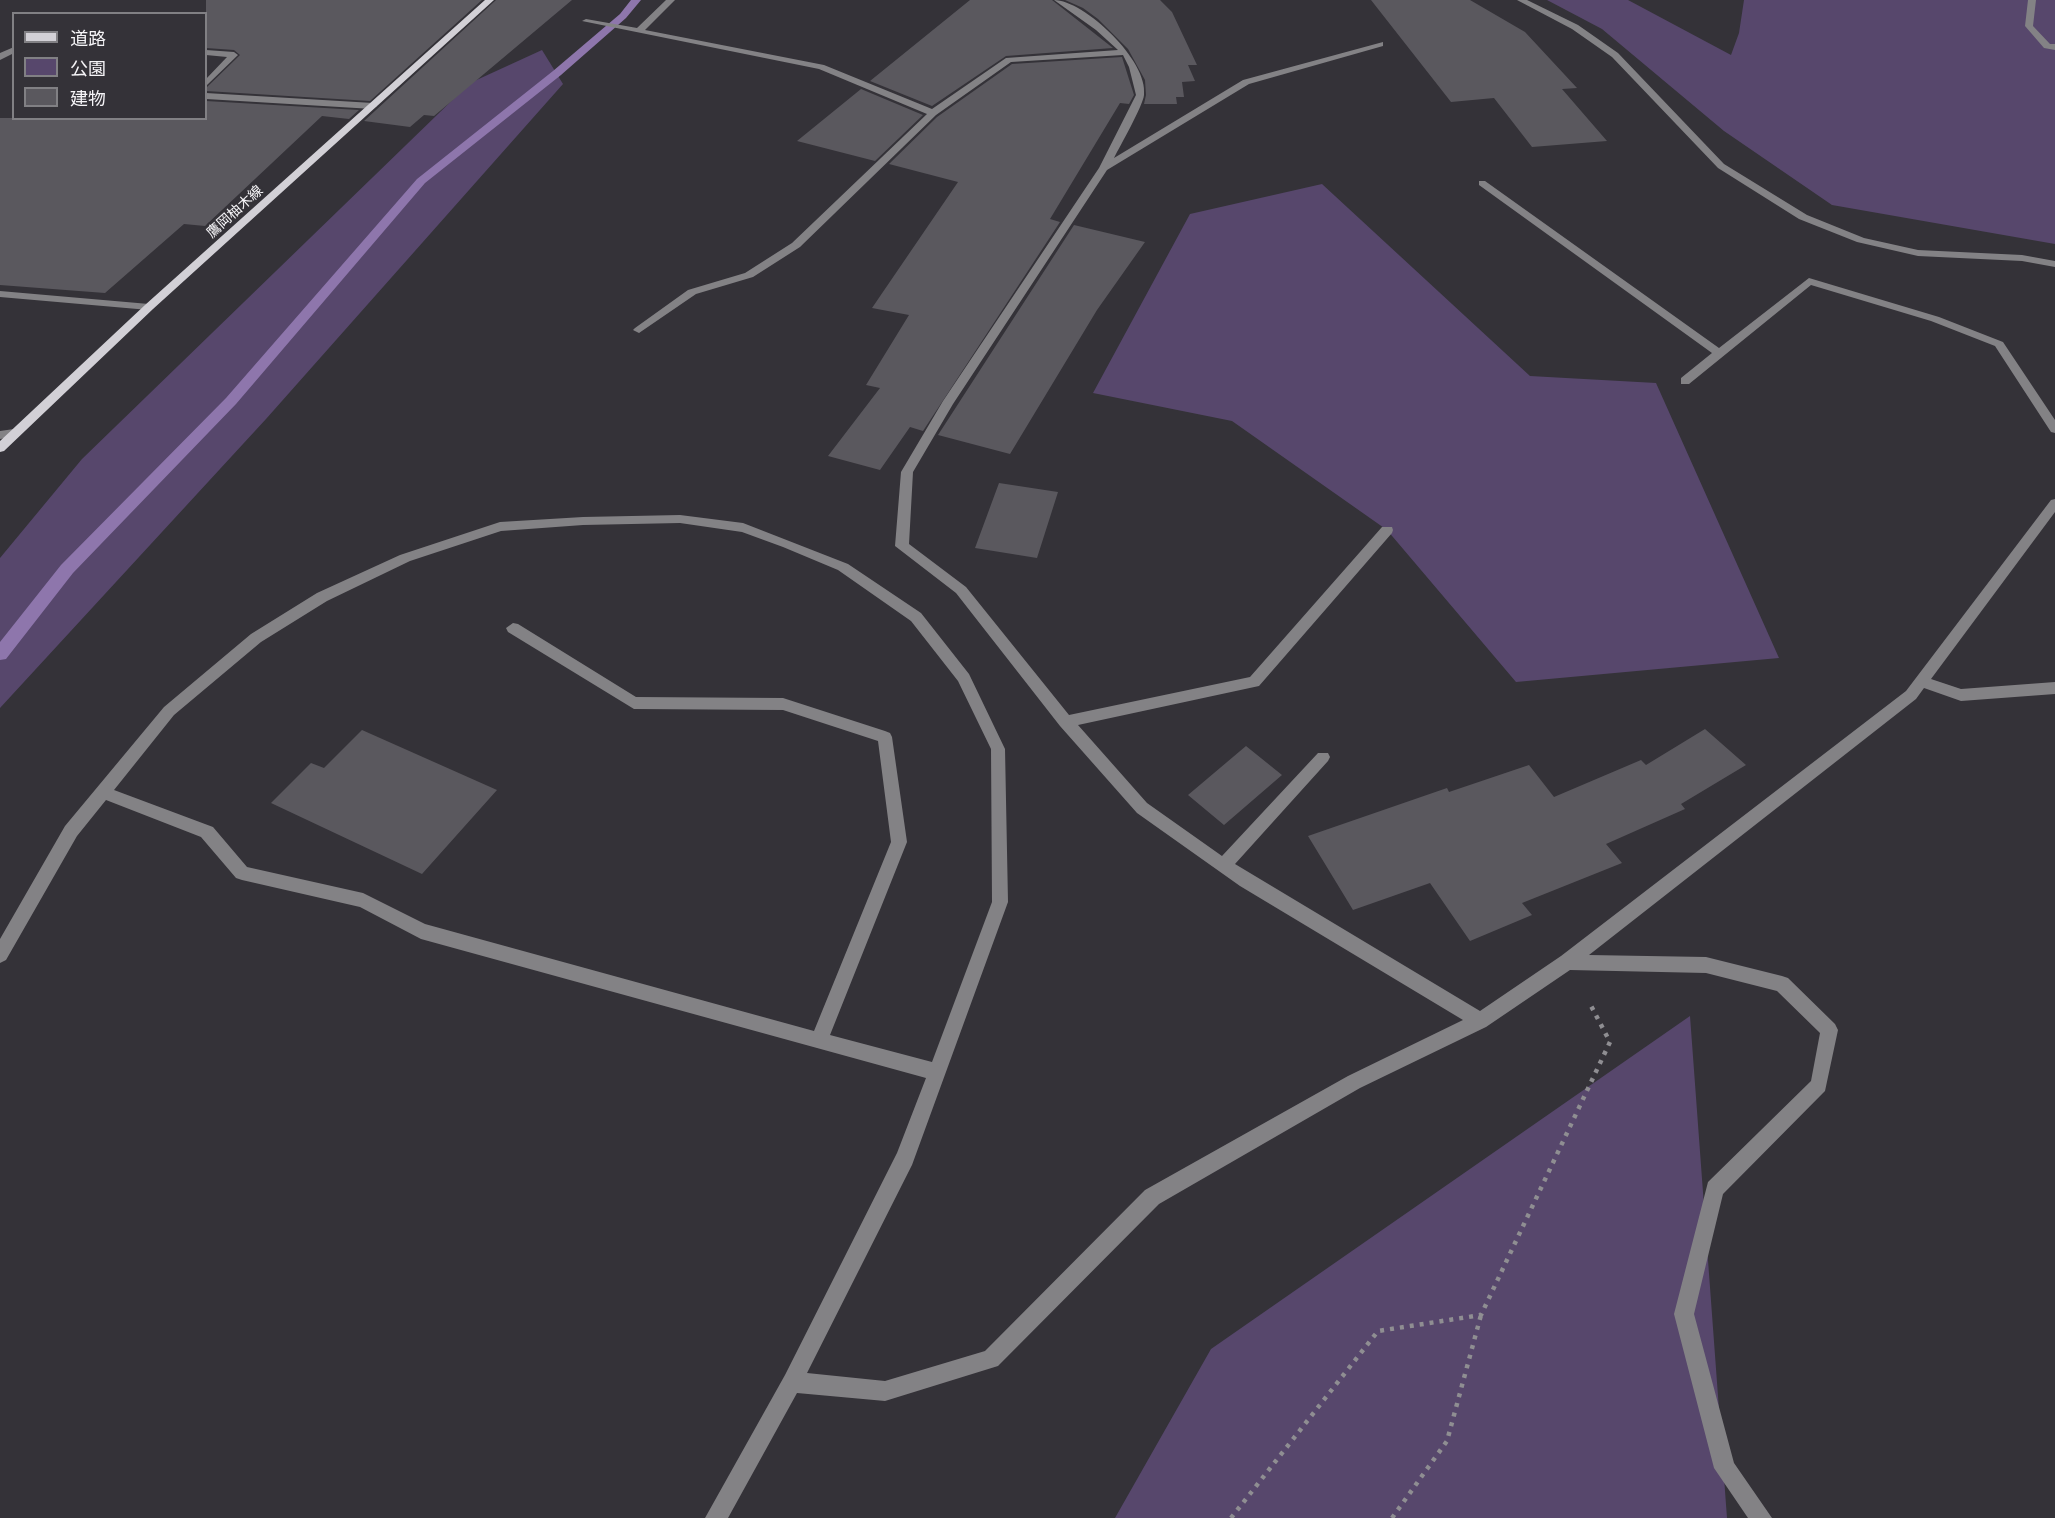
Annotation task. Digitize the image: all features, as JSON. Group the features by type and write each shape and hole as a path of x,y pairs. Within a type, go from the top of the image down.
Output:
{"main road":[{"name":"鷹岡柚木線","path":"0,448 149,307 486,1"}],"street":[{"path":"639,31 670,0"},
{"path":"1058,0 1099,28 1124,52 1132,63 1140,95 1104,168 947,404 907,472 902,546 961,590 1065,722 1142,808 1246,881 1480,1021"},
{"path":"1521,0 1575,27 1615,55 1720,166 1803,217 1861,240 1918,254 2022,258 2055,264"},
{"path":"2032,0 2029,26 2047,46 2055,47"},
{"path":"586,21 821,67 933,112"},
{"path":"1104,168 1246,82 1380,45"},
{"path":"639,330 692,292 748,275 796,245 933,112 1009,60 1124,52"},
{"path":"207,53 234,55 207,82"},
{"path":"207,96 373,106"},
{"path":"1482,183 1719,353"},
{"path":"1685,381 1809,281 1935,319 1999,344 2055,429"},
{"path":"0,294 149,307"},
{"path":"0,435 14,433"},
{"path":"792,1382 885,1391 991,1359 1152,1197 1354,1082 1480,1021 1567,962 1911,695 2055,502"},
{"path":"0,955 71,831 169,711 256,638 322,597 405,558 500,527 583,521 680,519 743,528 843,567 916,617 964,678 998,749 1000,902 905,1158 792,1382 717,1518"},
{"path":"1065,722 1254,682 1388,530"},
{"path":"513,628 634,703 783,704 885,737 899,842 819,1040"},
{"path":"1922,682 1960,695 2055,688"},
{"path":"1224,865 1323,757"},
{"path":"102,792 207,832 242,873 363,900 421,932 938,1072"},
{"path":"1567,962 1706,965 1782,984 1829,1030 1819,1085 1715,1189 1684,1314 1725,1468 1761,1518"}],"path":[{"path":"1392,1518 1447,1441 1481,1315 1611,1042 1567,962"},
{"path":"1231,1518 1378,1331 1481,1315"}],"green space":[{"path":"1547,0 1628,0 1731,55 1739,33 1744,0 2055,0 2055,244 1832,205 1724,131 1602,29"},
{"path":"542,50 563,84 266,419 0,708 0,558 82,459 470,83"},
{"path":"1322,184 1530,376 1656,383 1779,658 1516,682 1387,530 1232,421 1093,393 1190,214"},
{"path":"1690,1016 1727,1518 1115,1518 1211,1349"}],"building":[{"path":"206,0 482,0 370,101 207,91 207,87 240,55 234,50 207,48"},
{"path":"496,0 572,0 434,116 424,115 410,127 364,121"},
{"path":"970,0 1052,0 1113,48 1006,56 932,106 870,81"},
{"path":"1065,0 1160,0 1172,12 1197,65 1188,65 1195,81 1182,82 1184,97 1176,97 1177,104 1144,104 1145,80 1128,49 1098,19 1083,8"},
{"path":"1371,0 1470,0 1525,32 1577,88 1562,89 1607,141 1532,147 1494,98 1451,102"},
{"path":"1122,57 1134,95 1129,104 1120,103 1050,219 1060,222 923,431 910,427 880,470 828,456 880,388 866,385 909,315 872,308 958,182 889,164 937,117 1012,64"},
{"path":"861,89 923,115 875,161 797,141"},
{"path":"207,101 359,110 349,119 322,116 205,226 184,224 105,293 0,285 0,118 12,118 12,120 207,120"},
{"path":"1074,225 1145,242 1097,310 1010,454 938,435"},
{"path":"999,483 1058,492 1037,558 975,548"},
{"path":"1705,729 1746,765 1681,804 1685,809 1606,844 1622,863 1522,903 1532,915 1470,941 1430,883 1353,910 1308,836 1447,788 1449,792 1529,765 1554,797 1641,760 1646,765"},
{"path":"362,730 497,790 422,874 271,803 311,763 324,768"},
{"path":"1246,746 1282,775 1224,825 1188,795"}],"waterway":[{"path":"0,654 67,569 231,401 421,181 557,73 623,16 636,0"}]}
